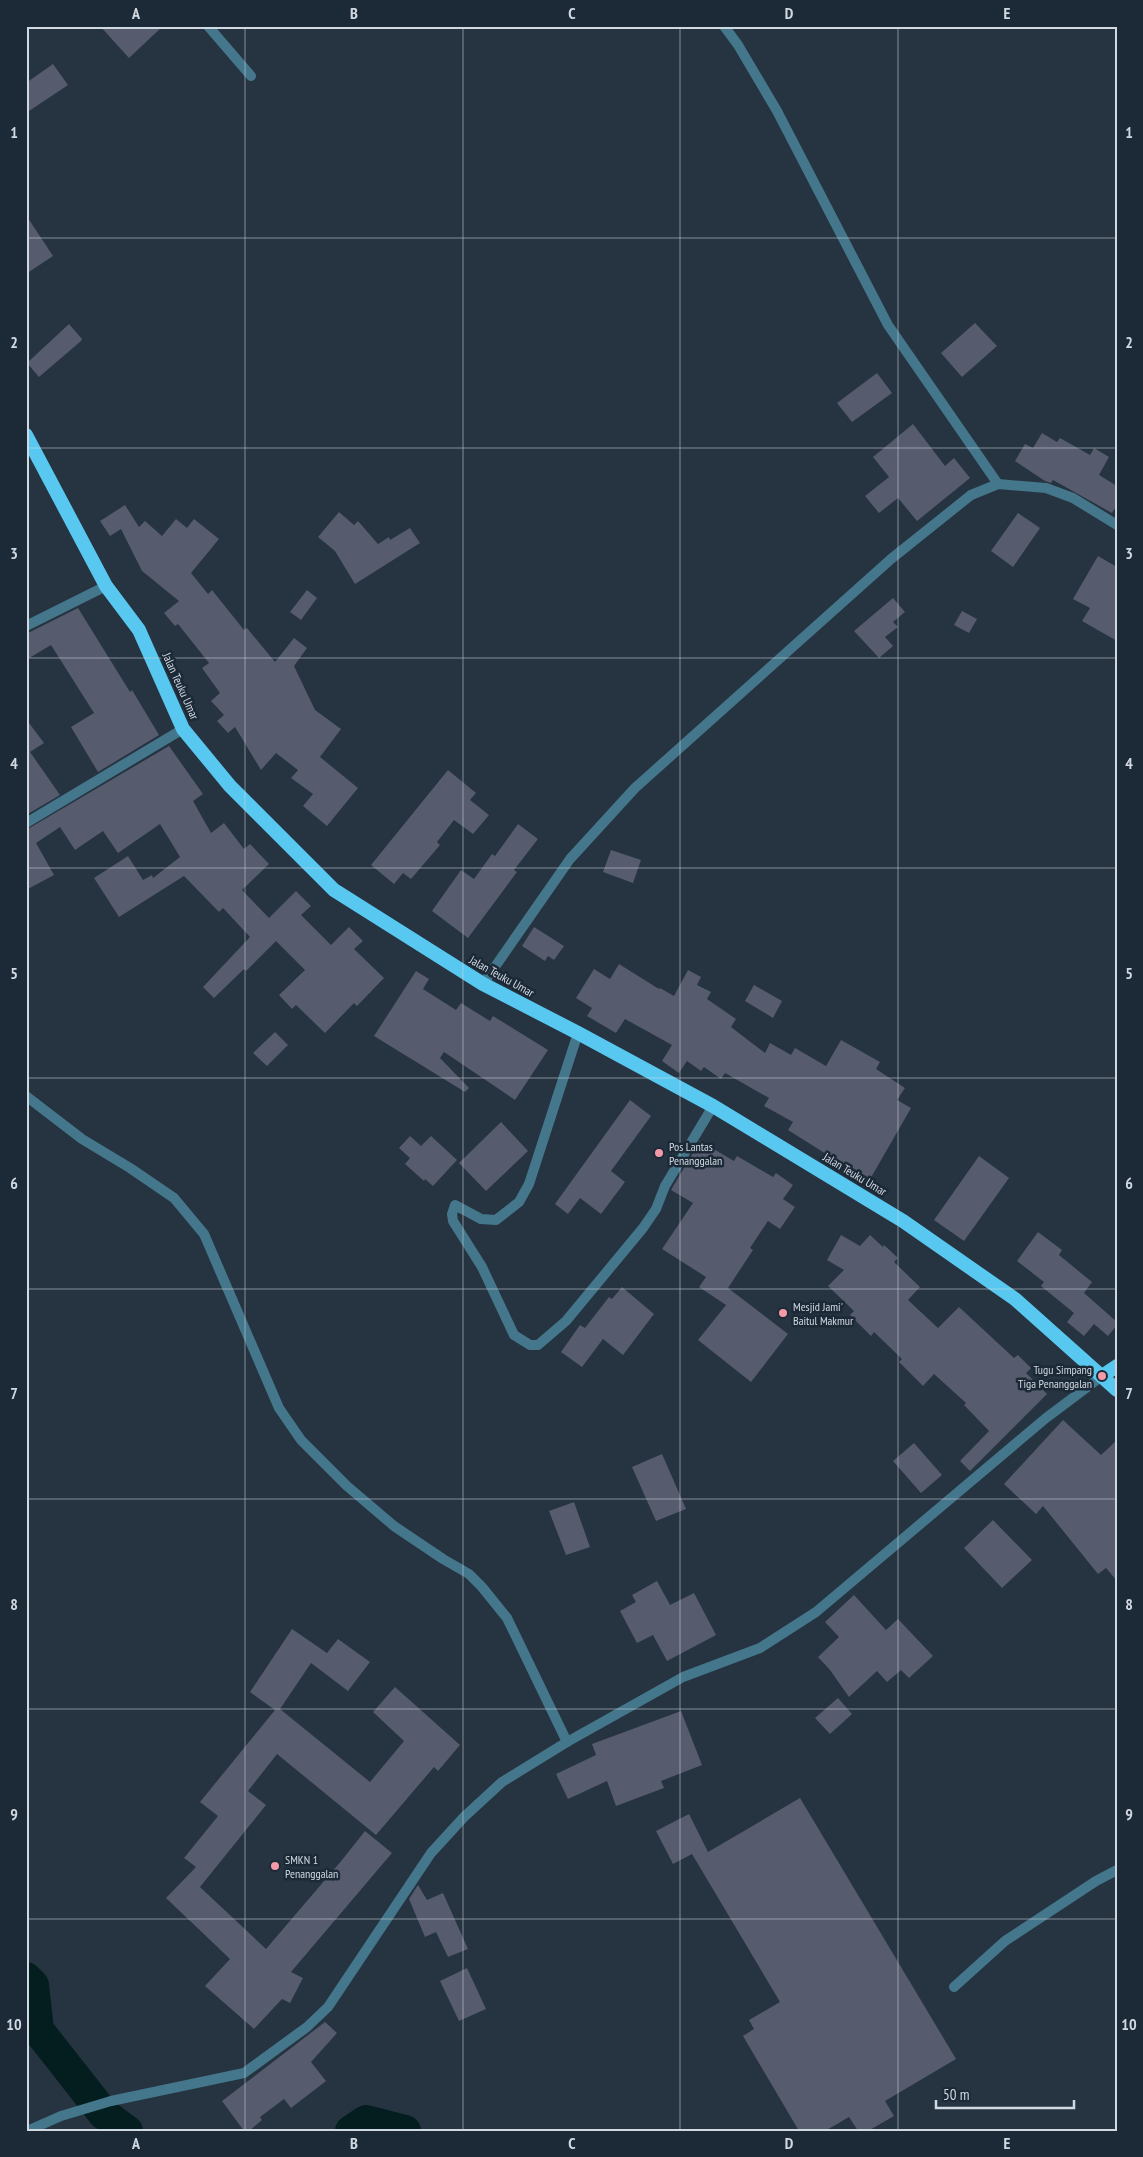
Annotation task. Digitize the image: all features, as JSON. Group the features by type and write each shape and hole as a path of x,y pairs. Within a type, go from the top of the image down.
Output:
{"highway":[{"name":"Jalan Teuku Umar","path":"26,436 106,586 140,630 183,729 230,786 334,890 483,984 713,1106 904,1221 1015,1299 1117,1390"},
{"path":"1102,1376 1117,1366"}],"street":[{"path":"208,26 251,76"},
{"path":"724,26 738,45 777,110 888,325 998,484"},
{"path":"483,984 570,858 635,788 891,560 971,495 998,484 1046,488 1073,498 1117,525"},
{"path":"26,626 106,586"},
{"path":"26,823 183,729"},
{"path":"578,1033 538,1163 519,1202 496,1220 481,1219 456,1205 452,1214 453,1221 482,1267 514,1335 523,1342 530,1345 538,1345 555,1331 634,1240 656,1209 665,1186 713,1106"},
{"path":"26,1096 82,1140 130,1168 174,1198 186,1212 204,1234 280,1408 301,1440 347,1486 394,1526 469,1574 482,1587 507,1618 567,1742"},
{"path":"27,2131 111,2101 244,2073 307,2027 328,2007 431,1853 464,1817 502,1782 567,1742 683,1677 760,1648 816,1612 1046,1418 1102,1376"},
{"path":"954,1986 1005,1942 1096,1881 1117,1870"}],"building":[{"path":"100,26 163,26 129,58"},
{"path":"53,64 68,85 26,113 26,83"},
{"path":"26,215 53,256 26,274"},
{"path":"975,323 997,346 962,377 941,353"},
{"path":"69,324 82,339 81,341 39,377 27,363"},
{"path":"877,373 892,393 852,422 837,403"},
{"path":"913,424 945,466 954,458 970,478 917,521 898,498 879,513 865,496 889,477 873,457"},
{"path":"1042,433 1057,442 1060,438 1090,455 1094,448 1109,457 1099,475 1117,486 1117,505 1112,513 1053,480 1051,483 1045,481 1015,461 1025,444 1033,448"},
{"path":"125,505 139,527 145,521 162,536 176,519 187,528 194,519 219,539 191,573 208,594 212,590 244,630 247,628 275,662 294,638 307,648 294,666 315,710 341,729 320,757 358,788 327,826 303,806 313,794 291,778 298,770 276,753 261,770 235,727 228,733 217,721 224,715 211,701 220,693 202,668 209,663 178,624 175,626 164,613 179,601 142,571 121,529 110,536 100,521"},
{"path":"339,512 354,525 358,521 378,544 389,537 390,540 410,528 420,543 355,584 335,551 318,537"},
{"path":"1018,513 1040,528 1013,567 991,551"},
{"path":"1098,556 1117,567 1117,641 1082,621 1090,608 1073,599"},
{"path":"307,590 317,598 301,620 290,612"},
{"path":"893,598 905,612 893,622 898,627 885,637 893,646 879,658 854,631"},
{"path":"78,608 159,735 98,772 71,727 94,713 51,645 26,660 26,634"},
{"path":"962,611 977,619 969,633 954,625"},
{"path":"26,719 44,743 30,752 60,795 26,815"},
{"path":"169,746 203,794 193,801 211,833 224,823 244,849 250,844 269,864 242,890 269,918 296,891 311,906 301,915 331,945 349,927 363,941 354,949 384,978 357,1006 354,1003 325,1033 296,1005 292,1009 279,995 305,970 276,941 246,971 244,969 214,998 203,987 250,937 223,908 219,912 184,876 119,917 94,878 128,856 143,880 152,875 153,878 180,857 160,824 118,853 103,831 75,850 60,827 36,843 54,875 26,890 26,830"},
{"path":"448,770 476,793 470,800 489,815 473,834 454,820 437,842 440,845 411,879 403,873 394,884 371,865"},
{"path":"518,824 538,839 514,870 517,872 468,938 432,911 461,870 474,879 492,854 495,856"},
{"path":"611,850 641,860 633,883 603,872"},
{"path":"534,927 564,946 554,960 548,956 545,961 522,946"},
{"path":"619,964 674,996 688,970 701,977 697,985 711,992 707,999 736,1019 731,1027 765,1053 770,1043 791,1055 795,1048 826,1066 841,1040 880,1062 876,1069 905,1088 897,1100 911,1108 869,1181 788,1130 793,1122 764,1106 769,1098 725,1073 721,1079 704,1067 701,1071 687,1061 679,1073 662,1061 672,1045 625,1019 616,1033 587,1016 592,1008 576,998 594,969 610,979"},
{"path":"416,971 429,979 423,989 456,1010 461,1003 490,1021 493,1016 548,1050 515,1100 444,1052 440,1058 469,1088 465,1092 374,1036"},
{"path":"754,985 782,1001 773,1018 745,1001"},
{"path":"275,1032 288,1045 267,1066 253,1053"},
{"path":"630,1100 651,1116 611,1171 625,1182 601,1214 580,1198 568,1214 555,1204"},
{"path":"501,1122 528,1151 486,1191 459,1163"},
{"path":"410,1136 421,1146 431,1136 457,1160 433,1186 425,1179 424,1181 405,1164 410,1158 399,1148"},
{"path":"700,1141 734,1161 737,1156 773,1177 776,1173 793,1185 783,1199 795,1207 780,1229 768,1221 750,1248 753,1250 728,1288 788,1334 751,1382 698,1340 726,1305 699,1287 706,1277 662,1249 693,1203 671,1190"},
{"path":"979,1156 1009,1178 964,1241 934,1220"},
{"path":"1038,1232 1062,1250 1059,1255 1092,1282 1084,1293 1117,1322 1117,1325 1108,1336 1094,1324 1084,1336 1067,1322 1074,1313 1041,1286 1044,1282 1017,1261"},
{"path":"841,1235 860,1246 870,1235 883,1247 884,1245 898,1258 894,1262 920,1287 908,1300 938,1328 959,1307 1014,1358 1018,1355 1031,1368 1026,1373 1047,1394 970,1471 960,1461 989,1431 964,1405 966,1403 934,1374 923,1386 899,1362 902,1359 874,1332 871,1336 850,1315 854,1311 828,1286 844,1270 827,1260"},
{"path":"622,1287 654,1314 623,1355 603,1339 582,1367 561,1352 580,1325 585,1328 609,1297 612,1299"},
{"path":"1063,1420 1101,1455 1117,1440 1117,1581 1106,1568 1098,1574 1043,1506 1036,1514 1004,1484"},
{"path":"914,1443 942,1475 921,1493 893,1461"},
{"path":"662,1454 686,1509 656,1521 632,1467"},
{"path":"574,1502 590,1547 566,1555 549,1511"},
{"path":"993,1520 1032,1560 1002,1588 964,1548"},
{"path":"657,1581 670,1605 694,1593 716,1635 667,1661 653,1635 637,1643 620,1611 636,1602 632,1595"},
{"path":"854,1595 886,1630 898,1619 933,1656 909,1678 901,1670 887,1682 877,1671 849,1697 830,1670 818,1657 839,1637 825,1622"},
{"path":"292,1629 327,1653 338,1639 370,1662 348,1691 311,1663 280,1709 370,1782 404,1741 373,1712 395,1687 460,1745 438,1771 434,1767 376,1835 277,1754 248,1791 266,1805 200,1887 266,1949 365,1831 392,1853 291,1972 303,1978 290,2003 282,1999 254,2029 205,1986 230,1959 166,1898 196,1867 184,1858 218,1816 200,1802 275,1710 250,1692"},
{"path":"838,1698 852,1714 830,1734 815,1718"},
{"path":"681,1711 702,1765 661,1781 664,1788 616,1806 607,1781 568,1799 556,1774 596,1755 592,1744"},
{"path":"800,1798 956,2059 885,2101 894,2116 868,2131 858,2131 849,2117 825,2131 799,2131 743,2036 754,2029 749,2020 780,2002 692,1854 673,1864 656,1831 689,1814 708,1852"},
{"path":"418,1885 427,1900 443,1893 468,1949 448,1957 436,1932 425,1937 409,1899"},
{"path":"467,1968 486,2009 459,2021 440,1981"},
{"path":"325,2022 337,2033 311,2062 326,2081 291,2108 284,2099 260,2117 262,2120 249,2131 244,2131 222,2101"}],"waterway":[{"path":"26,1978 33,1985 38,2030 104,2114 127,2131"},
{"path":"351,2131 366,2121 405,2131"}],"place":[{"name":"Pos Lantas Penanggalan","path":"659,1153"},
{"name":"Mesjid Jami' Baitul Makmur","path":"783,1313"},
{"name":"Tugu Simpang Tiga Penanggalan","path":"1102,1376"},
{"name":"SMKN 1 Penanggalan","path":"275,1866"}]}
